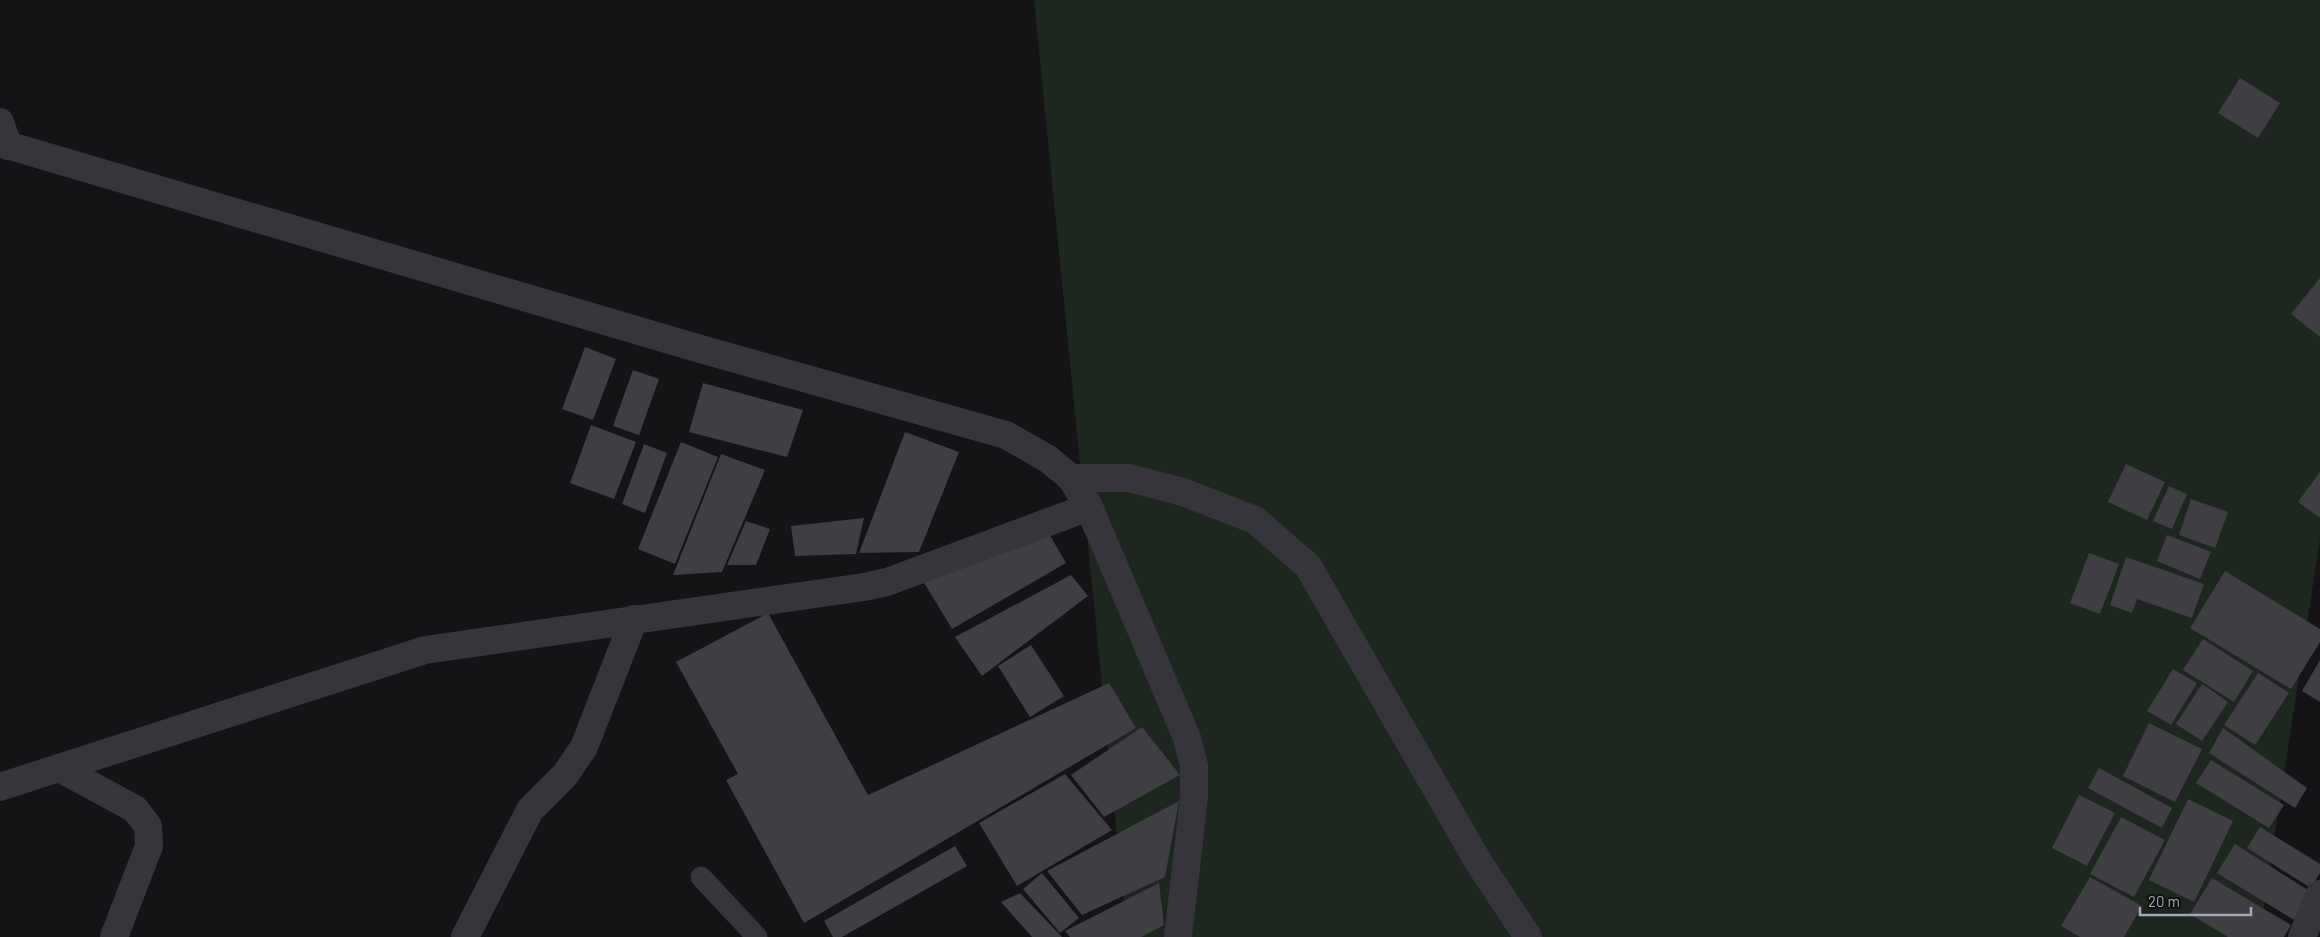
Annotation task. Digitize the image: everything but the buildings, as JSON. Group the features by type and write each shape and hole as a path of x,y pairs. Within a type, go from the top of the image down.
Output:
{"street":[{"path":"3,137 697,348 1006,435 1048,459 1071,478 1088,507 1187,738 1194,766 1194,797 1178,937"},
{"path":"1071,478 1129,478 1183,492 1255,520 1308,566 1479,863 1528,937"},
{"path":"0,787 425,650 634,619 838,592 887,582 1088,507"},
{"path":"465,937 530,810 565,775 584,747 634,619"},
{"path":"58,768 135,809 148,826 149,846 114,937"},
{"path":"2302,937 2320,894"}],"lane":[{"path":"700,877 757,937"}],"shaded area":[{"path":"1034,0 2320,0 2320,539 2259,937 1127,937"}]}
